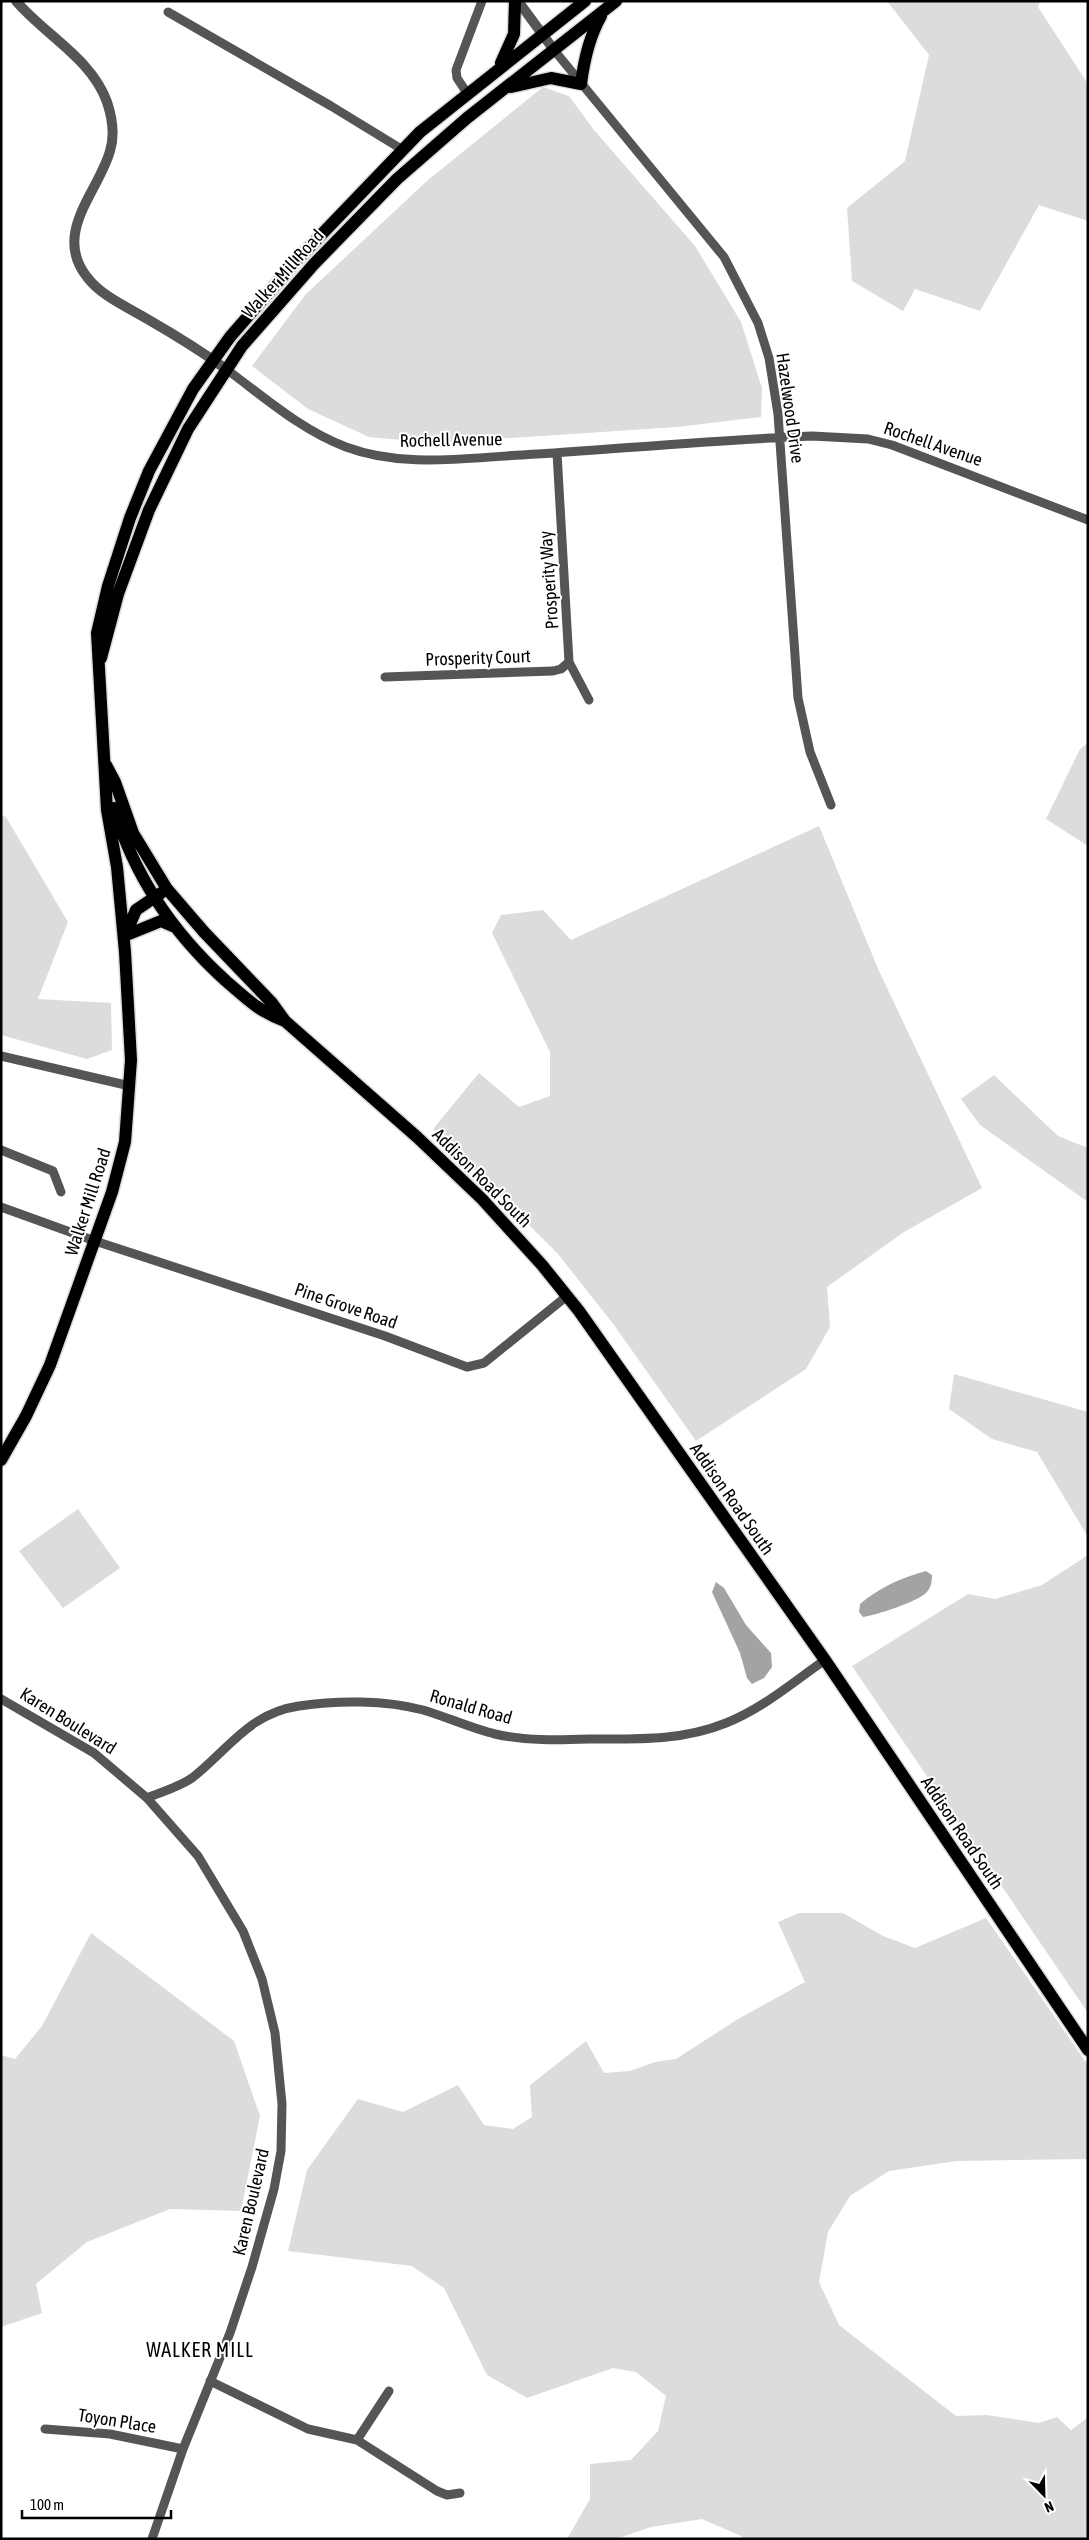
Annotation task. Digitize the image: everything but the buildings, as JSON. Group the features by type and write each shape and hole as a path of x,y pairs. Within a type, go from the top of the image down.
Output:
{"main road":[{"path":"497,70 507,54 514,34 517,1"},
{"name":"Walker Mill Road","path":"1,1460 18,1432 43,1380 95,1241 121,1165 128,1120 131,1058 124,936 104,776 105,763 98,633 108,586 130,518 149,471 174,422 213,360 230,337 296,260 436,118 585,1"},
{"name":"Walker Mill Road","path":"100,662 108,638 118,594 149,510 188,429 226,369 262,322 370,206 433,146 616,1"},
{"path":"506,88 551,78 581,84 584,60 594,28 603,11"},
{"name":"Walker Mill Road","path":"105,763 115,782 133,833 167,889 136,910 124,936"},
{"name":"Addison Road South","path":"104,776 117,819 131,854 154,898 175,927 202,959 263,1013 285,1022"},
{"name":"Addison Road South","path":"167,889 204,932 276,1007 285,1022 417,1137 482,1198 567,1296 825,1660 1088,2050"},
{"path":"124,936 161,921 175,927"}],"street":[{"name":"Rochell Avenue","path":"16,1 42,28 83,64 103,92 110,115 113,129 110,151 84,203 76,225 76,251 83,272 102,290 213,360 298,422 321,436 364,452 384,457 424,460 780,438 840,437 868,439 892,445 1088,520"},
{"path":"468,93 458,78 456,70 482,1"},
{"path":"517,1 554,50"},
{"path":"168,12 403,150"},
{"name":"Hazelwood Drive","path":"554,50 710,240 733,272 751,305 766,349 776,394 798,698 810,752 831,805"},
{"name":"Prosperity Way","path":"557,453 569,662 589,700"},
{"name":"Prosperity Court","path":"385,676 554,671 561,669 569,662"},
{"path":"1,1056 130,1086"},
{"path":"1,1150 53,1171 61,1192"},
{"name":"Pine Grove Road","path":"1,1207 95,1241 385,1336 470,1368 484,1363 567,1296"},
{"name":"Ronald Road","path":"147,1798 191,1779 241,1732 254,1723 291,1707 323,1703 402,1706 423,1710 495,1734 551,1740 661,1739 690,1735 728,1723 760,1705 825,1660"},
{"name":"Karen Boulevard","path":"1,1699 94,1753 147,1798 198,1856 243,1931 262,1979 279,2062 281,2151 274,2189 249,2276 183,2450 152,2539"},
{"path":"210,2381 308,2429 357,2440 437,2491 447,2495 460,2493"},
{"path":"357,2440 389,2391"},
{"name":"Toyon Place","path":"46,2428 110,2434 183,2450"}],"shaded area":[{"path":"887,1 1040,1 1038,7 1088,84 1088,221 1039,205 980,311 915,289 903,311 852,281 847,208 905,161 929,55"},
{"path":"543,87 569,96 594,130 695,246 741,322 762,388 761,417 677,427 434,443 369,437 308,409 252,366 306,294 428,180"},
{"path":"1088,743 1088,846 1046,819 1080,749"},
{"path":"1,815 6,817 68,922 38,999 111,1003 112,1050 87,1059 1,1035"},
{"path":"819,826 879,971 982,1188 904,1232 827,1287 830,1327 806,1369 696,1441 614,1325 558,1254 433,1129 479,1073 519,1107 550,1096 550,1052 492,933 501,915 543,910 571,940"},
{"path":"994,1075 1058,1136 1088,1148 1088,1202 980,1125 961,1099"},
{"path":"954,1374 1088,1412 1088,1537 1037,1452 992,1439 949,1409"},
{"path":"78,1509 120,1568 63,1608 19,1551"},
{"path":"1088,1555 1088,2013 852,1666 968,1594 995,1599 1042,1585"},
{"path":"926,1571 932,1575 931,1582 928,1591 921,1597 896,1608 869,1616 863,1617 859,1612 860,1604 883,1588 899,1580"},
{"path":"716,1582 724,1588 746,1625 771,1653 772,1667 764,1678 752,1684 747,1678 740,1653 712,1592"},
{"path":"799,1913 843,1913 883,1936 915,1948 986,1918 1088,2065 1088,2159 957,2161 889,2171 850,2196 828,2232 819,2282 839,2325 956,2416 987,2415 1039,2423 1057,2417 1071,2430 1087,2418 1088,2372 1088,2539 743,2539 741,2536 702,2519 651,2527 616,2539 567,2539 590,2499 590,2464 631,2460 658,2431 666,2396 636,2372 613,2368 527,2398 487,2375 444,2288 412,2266 288,2251 307,2170 358,2099 403,2112 458,2085 484,2125 513,2129 532,2117 530,2085 586,2041 604,2073 630,2071 655,2062 676,2059 738,2019 805,1982 778,1922"},
{"path":"91,1933 234,2041 260,2116 241,2211 170,2209 87,2242 36,2284 42,2313 1,2327 1,2055 15,2059 42,2026"}],"district":[{"name":"WALKER MILL","path":"200,2350"}]}
